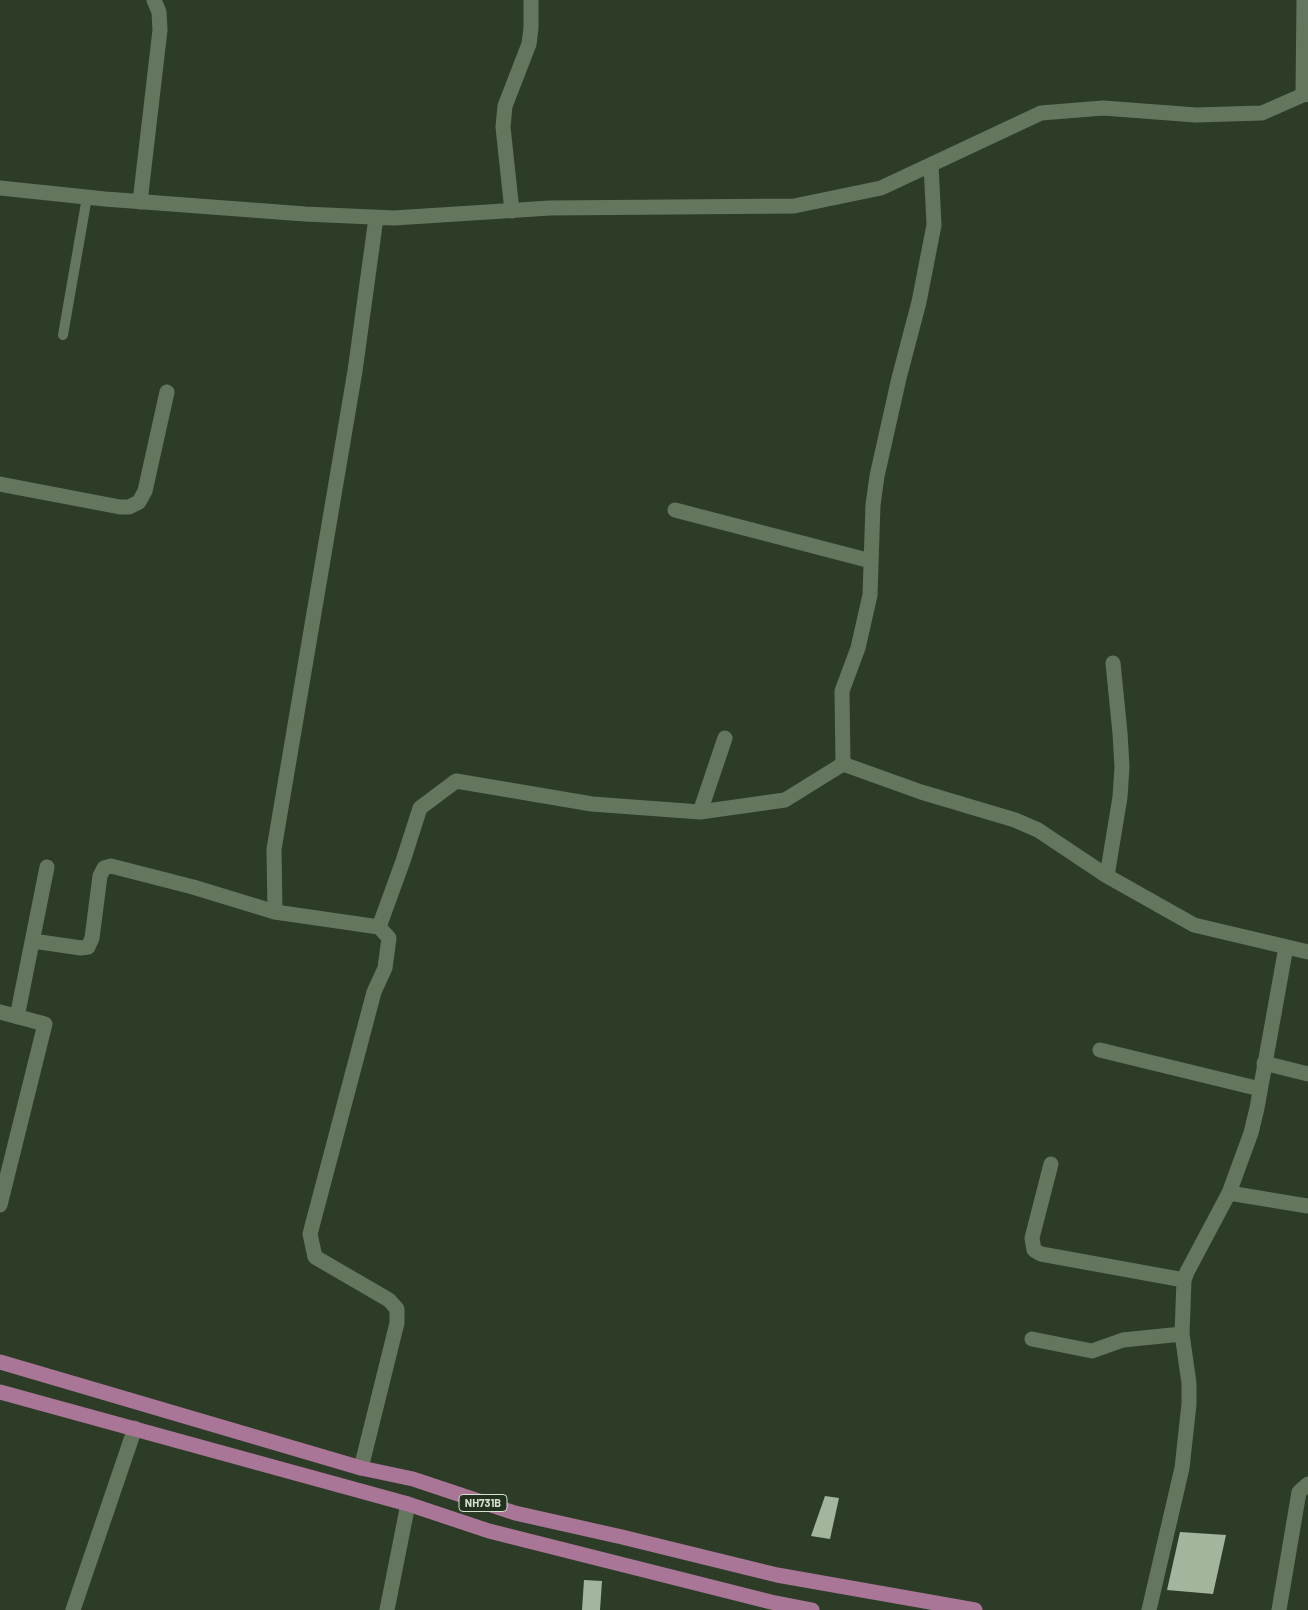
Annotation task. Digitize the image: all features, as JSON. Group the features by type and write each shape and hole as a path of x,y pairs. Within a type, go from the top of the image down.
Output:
{"highway":[{"name":"NH731B","path":"0,1362 360,1468 413,1479 515,1514 632,1539 777,1575 975,1610"},
{"path":"0,1392 408,1504 489,1532 770,1606 812,1610"}],"street":[{"path":"140,202 160,30 159,12 154,0"},
{"path":"512,211 503,127 505,106 529,44 531,0"},
{"path":"0,188 87,198 376,218 550,208 794,206 881,188 1041,113 1103,108 1196,115 1262,113 1306,94 1304,0"},
{"path":"843,764 842,691 858,648 870,595 873,505 877,476 899,378 919,302 934,225 931,165"},
{"path":"275,912 274,849 355,371 376,218"},
{"path":"0,484 120,507 129,507 139,502 145,491 166,392"},
{"path":"675,510 872,561"},
{"path":"1107,876 1120,797 1122,768 1113,662"},
{"path":"700,812 724,738"},
{"path":"379,927 420,808 456,781 592,804 700,812 785,800 843,764"},
{"path":"843,764 920,792 1015,820 1038,830 1107,876 1194,925 1308,952"},
{"path":"32,941 81,948 88,947 92,938 100,876 104,868 111,866 193,887 275,912 379,927 389,938 385,968 374,992 310,1234 315,1257 389,1300 397,1309 397,1323 360,1468"},
{"path":"17,1017 47,868"},
{"path":"1149,1610 1182,1468 1189,1404 1189,1383 1182,1334 1184,1280 1229,1193 1251,1133 1286,947"},
{"path":"0,1012 45,1024 0,1205"},
{"path":"1100,1050 1260,1089"},
{"path":"1264,1063 1308,1074"},
{"path":"1051,1164 1032,1238 1034,1250 1041,1254 1184,1280"},
{"path":"1229,1193 1308,1206"},
{"path":"1032,1339 1092,1351 1123,1340 1182,1334"},
{"path":"73,1610 135,1428"},
{"path":"1279,1610 1299,1492 1308,1484"},
{"path":"387,1610 408,1504"}],"lane":[{"path":"63,335 87,198"}],"building":[{"path":"825,1496 839,1498 830,1539 811,1536"},
{"path":"1180,1532 1226,1535 1213,1594 1167,1590"},
{"path":"584,1580 602,1581 600,1610 582,1610"}]}
